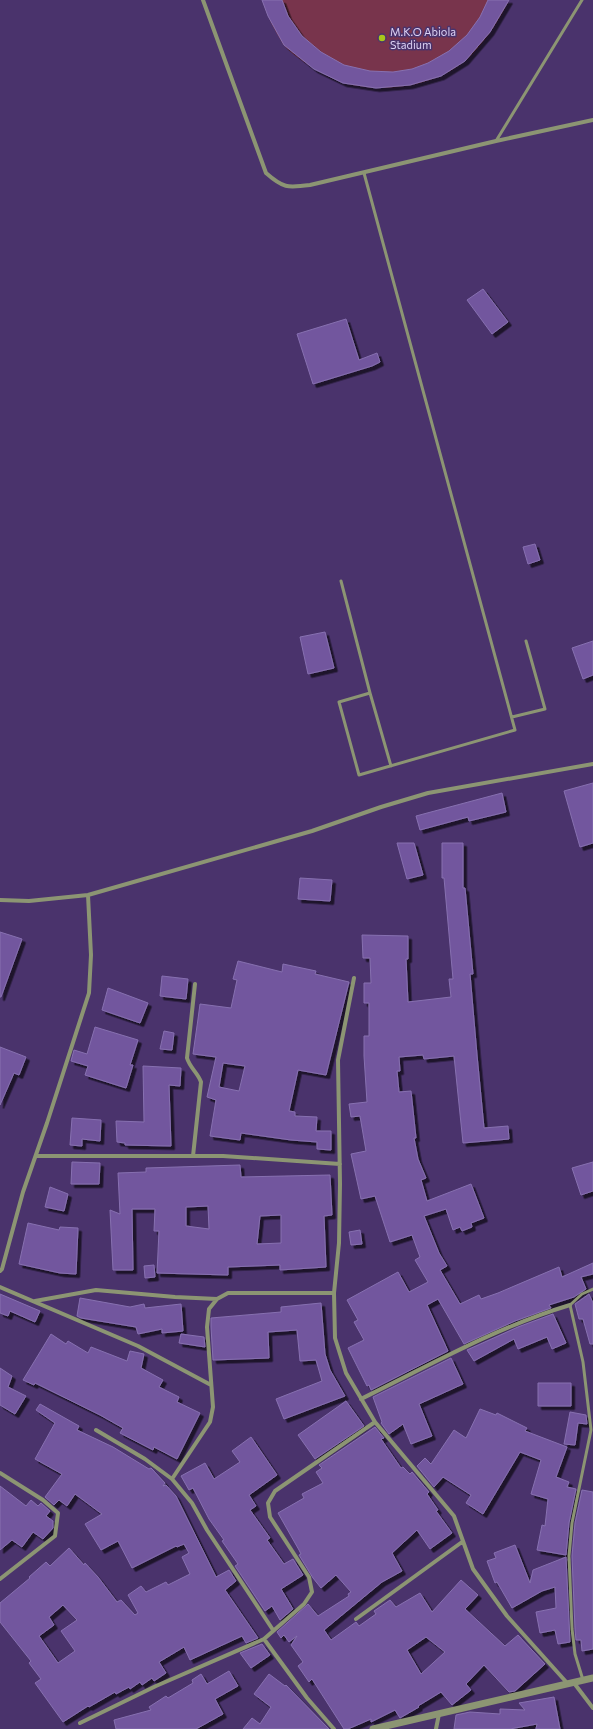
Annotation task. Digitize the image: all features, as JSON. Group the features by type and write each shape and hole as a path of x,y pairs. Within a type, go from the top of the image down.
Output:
{"street":[{"path":"203,0 266,173 280,185 295,187 364,174 496,141 593,120"},
{"path":"0,900 29,901 88,895 304,833 428,793 593,764"},
{"path":"0,1271 2,1269 9,1246 23,1192 89,993 91,956 88,895"},
{"path":"354,978 338,1060 340,1164 339,1242 334,1293 335,1338 346,1373 375,1422 454,1516 462,1542 473,1568 503,1610 593,1708"},
{"path":"193,1156 201,1082 199,1075 190,1067 186,1058 195,984"},
{"path":"36,1156 223,1156 340,1164"},
{"path":"0,1287 138,1346 211,1385"},
{"path":"35,1301 96,1290 217,1299"},
{"path":"172,1479 210,1422 213,1407 207,1327 209,1309 217,1299 228,1293 334,1293"},
{"path":"361,1399 503,1329 570,1305"},
{"path":"80,1723 156,1686 264,1639 304,1604 312,1592 309,1577 270,1517 268,1503 275,1491 375,1422"},
{"path":"96,1430 145,1459 172,1479 192,1503 206,1530 273,1630"},
{"path":"0,1473 43,1500 58,1513 55,1536 0,1579"},
{"path":"356,1619 462,1542"},
{"path":"264,1639 307,1698 334,1729"},
{"path":"373,1729 593,1678"},
{"path":"436,1729 440,1714"}],"lane":[{"path":"496,141 582,0"},
{"path":"364,174 515,730 359,775 339,702 370,693"},
{"path":"341,581 370,693 392,766"},
{"path":"512,718 545,709 526,640"},
{"path":"583,1680 575,1654 572,1629 569,1556 572,1523 591,1430 583,1362 570,1305 582,1294 593,1289"}],"shaded area":[{"name":"M.K.O Abiola Stadium","path":"262,0 509,0 501,16 484,41 465,61 452,70 438,77 407,86 375,88 339,81 320,72 296,56 283,44 271,22"}],"building":[{"path":"262,0 282,0 288,16 302,36 321,52 344,65 370,71 393,72 412,69 428,63 449,51 467,35 480,17 488,0 509,0 490,32 465,61 441,76 410,85 376,88 343,83 314,69 284,45 268,16"},
{"path":"483,289 508,322 492,334 467,300"},
{"path":"346,319 359,360 377,353 380,362 372,366 313,384 297,334"},
{"path":"535,544 540,560 528,564 523,547"},
{"path":"325,632 334,668 308,674 300,637"},
{"path":"593,641 593,675 583,679 572,648"},
{"path":"593,783 593,843 580,847 564,791"},
{"path":"502,793 506,812 469,821 468,817 420,830 416,816"},
{"path":"397,843 414,843 423,875 407,879"},
{"path":"442,843 463,843 463,888 465,888 473,974 470,974 484,1128 508,1126 509,1139 463,1143 454,1056 424,1059 423,1055 399,1057 400,1071 397,1071 399,1092 411,1091 416,1138 414,1138 418,1159 426,1178 421,1180 427,1201 471,1184 484,1218 471,1223 472,1227 462,1231 460,1227 453,1230 446,1209 424,1216 439,1253 447,1266 440,1270 460,1304 479,1295 481,1299 498,1293 559,1267 562,1277 593,1263 593,1274 581,1277 586,1289 574,1297 549,1305 551,1308 515,1321 464,1344 438,1299 427,1305 448,1351 371,1390 369,1385 367,1386 348,1348 364,1340 354,1322 358,1320 347,1300 398,1272 409,1292 428,1282 415,1260 420,1257 412,1235 390,1242 375,1196 361,1199 351,1154 366,1151 360,1116 351,1117 349,1104 367,1102 364,1036 369,1036 369,1003 364,1003 364,983 371,983 370,958 363,958 362,935 408,936 408,959 406,959 408,1002 451,997 449,979 453,979 444,878 442,878"},
{"path":"300,878 332,880 330,901 298,899"},
{"path":"0,932 22,939 1,997 0,997"},
{"path":"238,961 282,972 283,964 316,971 315,974 349,982 326,1075 298,1070 289,1111 295,1112 295,1116 317,1117 316,1131 331,1131 331,1150 317,1149 317,1142 241,1133 240,1140 210,1136 216,1100 207,1097 216,1057 193,1054 200,1004 231,1008 237,980 233,979","holes":["223,1063 245,1066 239,1091 219,1087"]},
{"path":"162,976 188,979 186,999 160,996"},
{"path":"108,988 148,1003 140,1023 102,1010"},
{"path":"95,1027 138,1040 130,1065 133,1065 126,1088 85,1075 88,1066 71,1061 74,1050 87,1054"},
{"path":"164,1031 174,1033 172,1050 160,1049"},
{"path":"0,1047 26,1057 19,1075 14,1073 0,1105"},
{"path":"143,1066 181,1068 180,1086 169,1085 171,1146 125,1145 125,1143 117,1142 116,1121 144,1122"},
{"path":"72,1118 101,1120 100,1141 82,1139 82,1146 70,1145"},
{"path":"72,1162 100,1163 99,1184 71,1184"},
{"path":"593,1162 593,1191 581,1195 572,1168"},
{"path":"240,1165 241,1177 330,1175 332,1215 324,1216 326,1267 280,1270 280,1265 228,1267 228,1275 157,1273 159,1231 154,1231 155,1209 132,1209 133,1270 113,1270 110,1210 120,1214 118,1173 146,1172 146,1168","holes":["208,1206 209,1229 186,1226 186,1207","281,1215 281,1243 257,1244 260,1216"]},
{"path":"50,1187 68,1194 64,1211 45,1207"},
{"path":"28,1223 59,1230 60,1227 78,1228 76,1274 60,1273 19,1264"},
{"path":"360,1230 362,1244 351,1245 349,1232"},
{"path":"154,1265 155,1277 145,1278 144,1266"},
{"path":"0,1294 40,1311 35,1322 10,1311 8,1316 0,1313"},
{"path":"589,1294 593,1303 593,1344 590,1344 583,1319 579,1319 575,1304"},
{"path":"80,1298 130,1307 144,1304 145,1308 181,1304 183,1331 162,1333 162,1329 138,1334 136,1327 81,1318 77,1316"},
{"path":"321,1303 325,1354 330,1370 345,1396 284,1419 276,1399 322,1381 316,1360 300,1361 297,1330 268,1332 269,1358 213,1360 211,1318 281,1312 281,1307"},
{"path":"553,1314 566,1343 552,1349 547,1337 518,1349 514,1339 474,1361 467,1350 518,1327"},
{"path":"51,1334 66,1344 68,1341 88,1353 91,1347 127,1361 130,1351 144,1354 141,1368 163,1380 159,1387 179,1397 177,1402 200,1413 177,1459 154,1447 153,1450 120,1433 123,1428 100,1415 35,1383 34,1385 23,1380"},
{"path":"181,1334 204,1337 205,1347 179,1343"},
{"path":"451,1358 463,1384 419,1404 432,1436 411,1444 403,1424 389,1434 381,1423 382,1422 373,1397"},
{"path":"0,1368 12,1376 8,1387 26,1396 15,1414 0,1405"},
{"path":"538,1383 571,1383 571,1406 538,1406"},
{"path":"346,1401 364,1426 315,1459 298,1435"},
{"path":"40,1404 79,1426 77,1430 113,1447 153,1470 165,1483 163,1486 166,1485 176,1496 216,1577 229,1570 236,1581 225,1590 258,1638 246,1643 242,1636 190,1660 184,1647 159,1662 166,1673 154,1681 152,1678 142,1685 140,1682 130,1689 129,1687 116,1694 115,1692 89,1707 88,1706 63,1722 35,1683 41,1679 29,1663 31,1661 0,1622 0,1603 30,1578 29,1577 46,1562 50,1566 69,1548 84,1565 85,1563 98,1577 117,1602 121,1600 135,1615 138,1613 128,1595 141,1586 146,1592 166,1582 168,1585 190,1574 182,1557 189,1553 184,1544 177,1547 176,1546 132,1568 118,1541 101,1550 85,1524 102,1514 75,1494 67,1506 59,1500 54,1505 45,1497 62,1474 35,1459 55,1423 36,1410","holes":["63,1605 77,1620 61,1631 75,1651 58,1663 39,1636 54,1625 49,1617"]},
{"path":"480,1409 496,1415 497,1413 527,1428 525,1431 567,1447 556,1477 569,1482 567,1487 576,1489 569,1523 566,1555 537,1550 542,1525 545,1526 548,1499 531,1494 541,1460 520,1452 483,1514 466,1503 471,1495 443,1477 434,1487 417,1466 425,1458 431,1464 454,1430 466,1438"},
{"path":"570,1412 586,1415 587,1424 578,1423 575,1445 564,1444"},
{"path":"375,1427 384,1438 381,1439 401,1468 403,1467 410,1474 412,1472 429,1492 427,1494 438,1510 436,1511 452,1533 430,1549 417,1530 392,1553 402,1571 382,1582 324,1630 331,1640 356,1622 359,1626 376,1614 374,1611 390,1600 396,1607 420,1593 432,1612 461,1580 478,1595 465,1609 505,1646 518,1635 545,1664 515,1691 509,1692 484,1665 466,1684 471,1690 452,1705 441,1692 400,1718 395,1710 371,1722 371,1719 348,1729 344,1729 312,1679 309,1682 298,1666 303,1662 291,1645 297,1636 289,1642 284,1635 281,1638 277,1632 308,1604 318,1616 349,1596 348,1594 351,1592 336,1575 321,1588 299,1555 301,1554 278,1513 304,1498 302,1494 323,1483 316,1472 322,1468 319,1465","holes":["426,1637 445,1652 421,1674 407,1650"]},
{"path":"251,1437 277,1475 249,1495 256,1506 250,1510 270,1538 267,1540 284,1564 293,1559 303,1575 281,1589 293,1609 280,1620 272,1606 265,1611 235,1566 238,1564 222,1541 224,1540 209,1519 193,1488 189,1490 181,1476 205,1463 214,1479 240,1462 232,1451"},
{"path":"0,1486 26,1506 31,1500 38,1506 41,1503 50,1511 46,1516 53,1521 53,1528 43,1539 33,1532 22,1547 12,1540 0,1550"},
{"path":"582,1490 593,1492 593,1649 582,1651 581,1640 576,1640 572,1556 575,1523"},
{"path":"515,1545 530,1583 533,1570 566,1557 570,1642 558,1644 555,1630 540,1633 536,1612 556,1608 555,1587 542,1591 512,1608 497,1582 495,1583 487,1561 496,1558 494,1553"},
{"path":"262,1644 270,1655 251,1668 240,1653"},
{"path":"229,1671 238,1686 215,1699 223,1714 196,1729 116,1729 114,1720 151,1710 149,1707 166,1696 168,1698 193,1683 192,1680 201,1674 207,1684"},
{"path":"269,1674 285,1686 286,1685 329,1729 243,1729 252,1718 260,1724 271,1707 254,1694"},
{"path":"554,1697 560,1729 536,1729 537,1724 510,1729 454,1729 456,1715 470,1712 500,1714 500,1709 525,1710 519,1703"}],"place":[{"name":"M.K.O Abiola Stadium","path":"382,38"}]}
